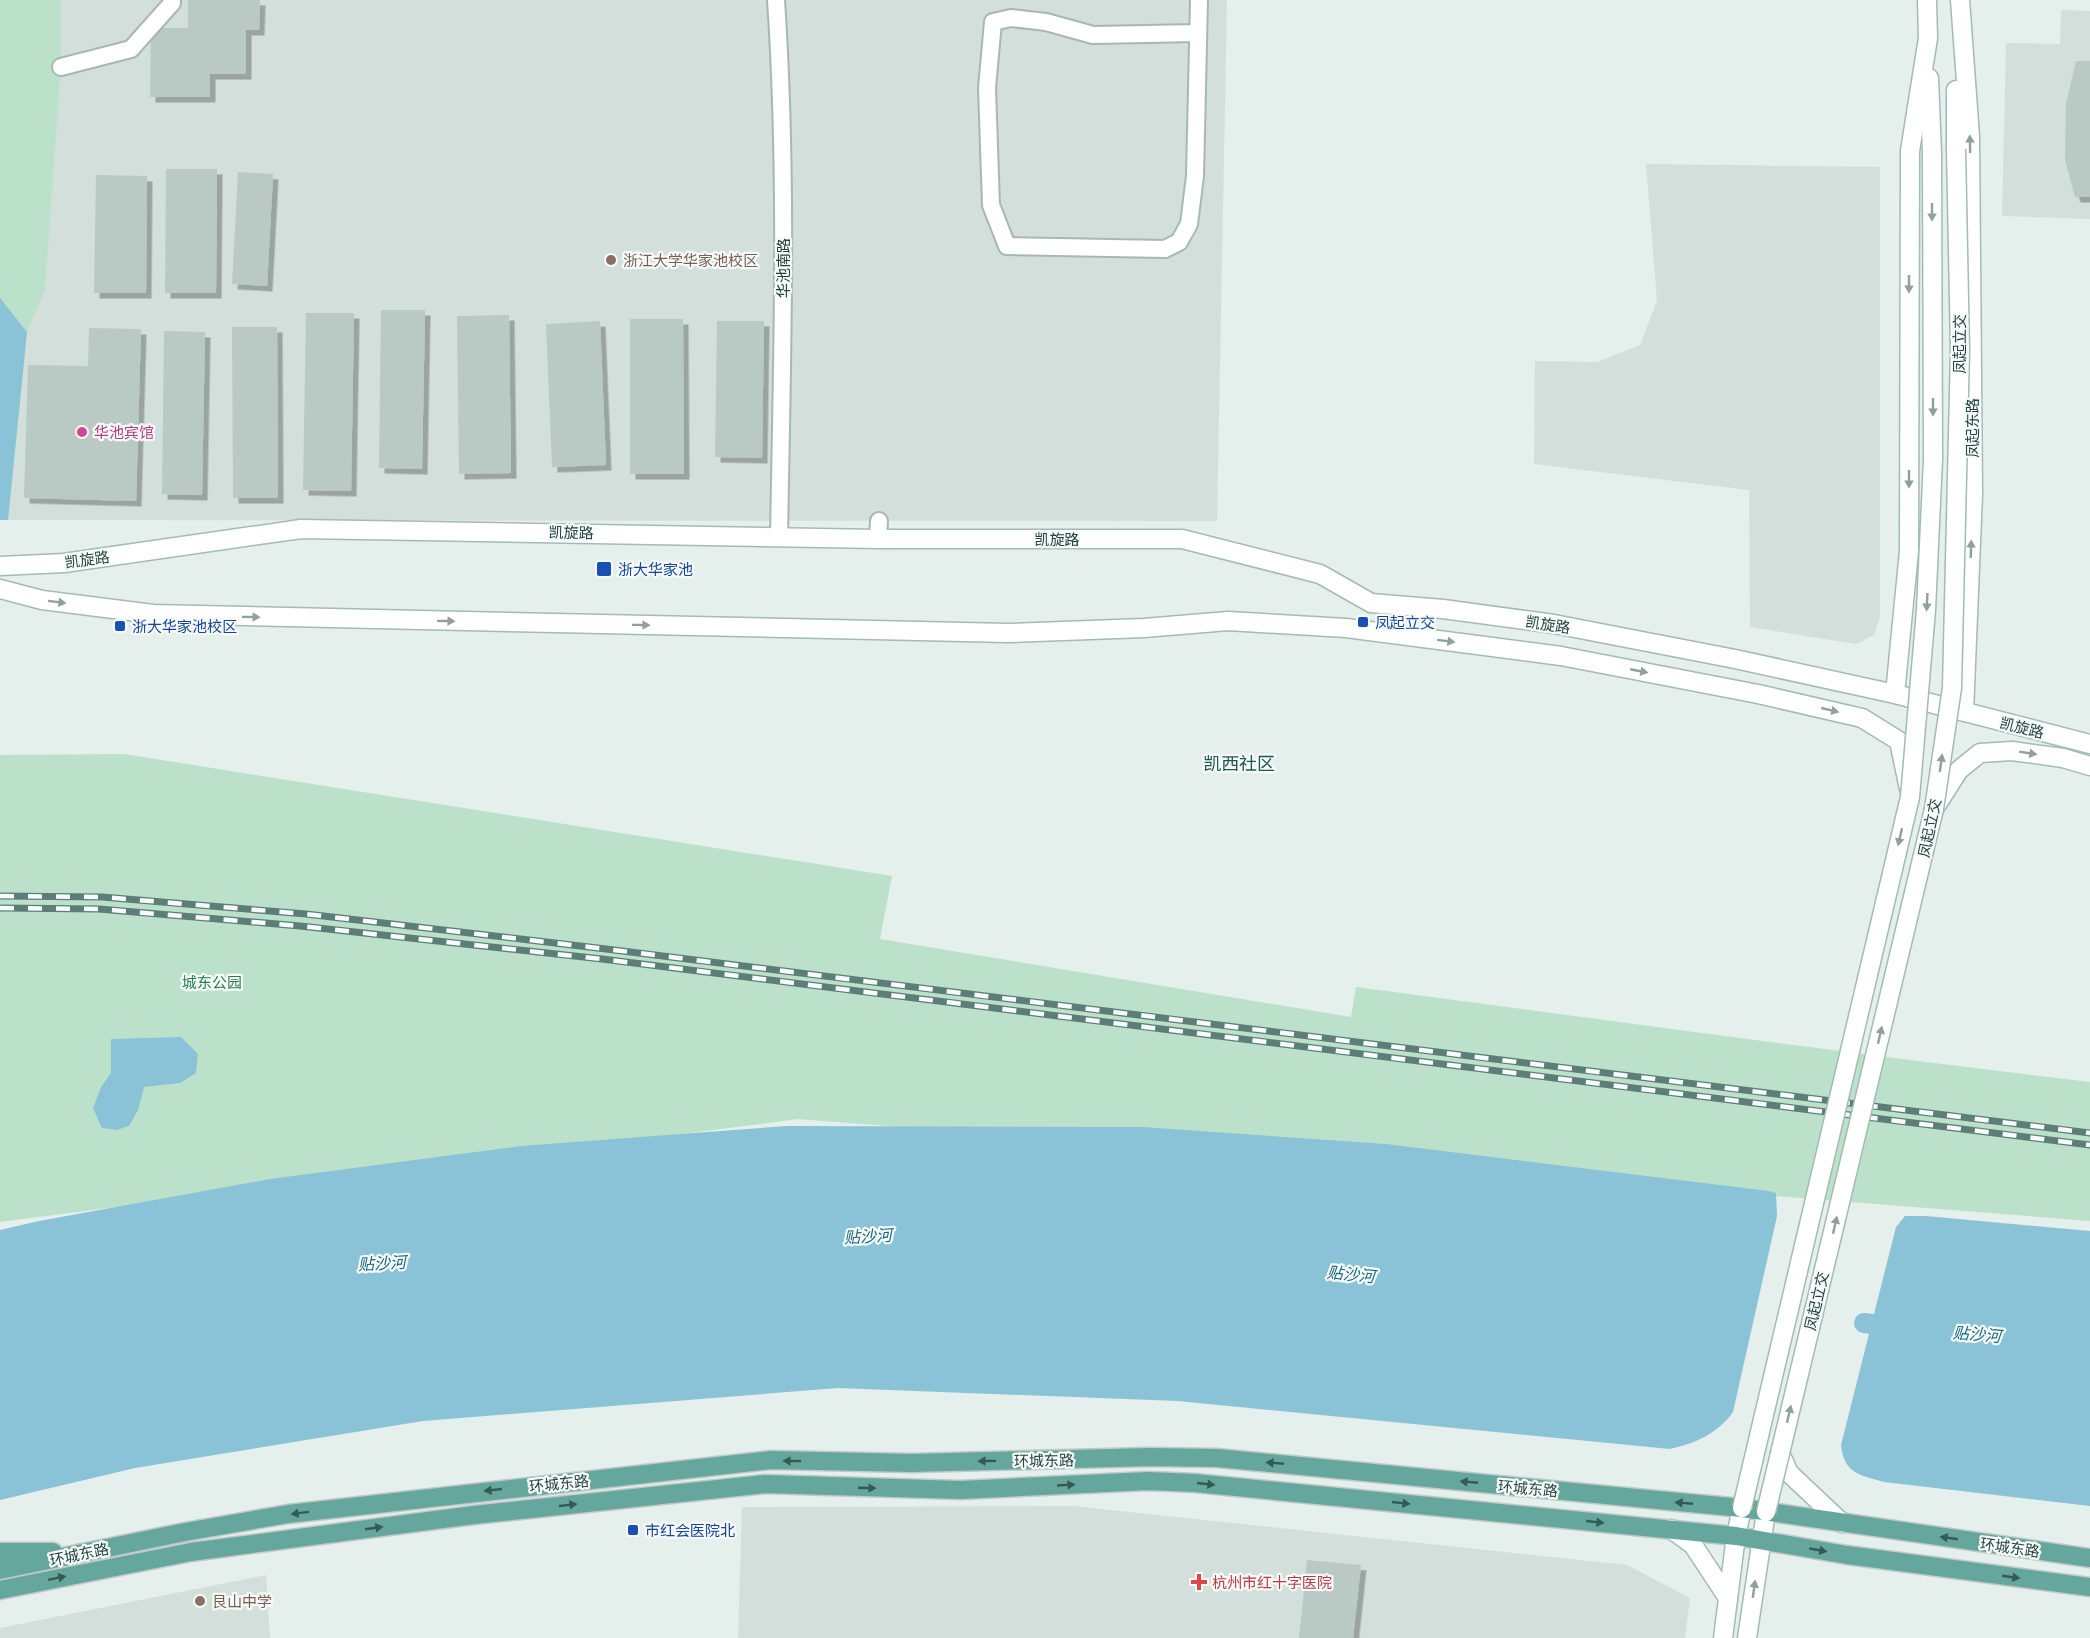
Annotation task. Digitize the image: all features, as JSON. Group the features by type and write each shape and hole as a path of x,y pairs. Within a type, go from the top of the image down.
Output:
{"main road":[{"path":"1895,694 1909,552 1910,151 1928,38 1927,0"},
{"name":"凤起立交","path":"1747,1638 1766,1512 1934,809 1952,688 1960,350 1955,0"},
{"name":"凤起东路","path":"1960,0 1970,136 1973,494 1964,712"},
{"name":"凤起立交","path":"1723,1638 1736,1536 1742,1508 1910,796 1926,610 1933,459 1932,154 1928,38"},
{"name":"凯旋路","path":"0,566 64,563 302,529 779,537 879,530 1182,539 1320,574 1371,603 1443,609 1554,624 1736,659 1895,694 2090,744"},
{"path":"0,589 42,600 153,614 1008,633 1144,628 1228,621 1346,628 1561,656 1758,694 1862,718 1899,741 1910,796"},
{"path":"1934,809 1959,770 1980,753 2012,751 2090,766"},
{"path":"1780,1453 1789,1473 1842,1523"},
{"name":"环城东路","path":"0,1570 185,1532 288,1514 771,1460 912,1463 1150,1457 1217,1458 1742,1508 2090,1558"},
{"name":"环城东路","path":"0,1590 191,1552 474,1515 765,1484 961,1490 1148,1481 1195,1483 1736,1536 1847,1555 2090,1587"},
{"path":"1671,1529 1693,1545 1728,1598"},
{"path":"1,1551 88,1552"}],"street":[{"path":"61,67 131,49 172,3 172,0"},
{"name":"华池南路","path":"776,0 781,72 783,299 779,537"},
{"path":"1198,33 1093,35 1046,22 1011,18 993,22 987,88 991,205 1007,246 1165,249 1179,242 1189,224 1196,177 1199,0"}],"shaded area":[{"name":"浙江大学华家池校区","path":"0,0 1227,0 1217,521 0,520"},
{"path":"2061,10 2090,11 2090,219 2002,216 2006,43 2060,44"},
{"path":"1646,164 1880,167 1880,617 1874,635 1856,644 1750,627 1749,490 1534,464 1535,361 1597,362 1640,345 1657,301"},
{"name":"杭州市红十字医院","path":"1073,1506 1627,1565 1690,1598 1685,1638 738,1638 742,1507"},
{"name":"艮山中学","path":"266,1575 270,1638 0,1638 0,1628"}],"green space":[{"path":"0,0 61,0 61,67 45,290 27,332 8,520 0,520"},
{"name":"城东公园","path":"124,754 892,876 880,939 1351,1017 1356,987 2090,1082 2090,1221 798,1119 0,1222 0,755"}],"water":[{"path":"0,298 27,332 8,520 0,520"},
{"path":"181,1037 198,1054 196,1073 180,1083 144,1087 138,1110 129,1126 117,1130 102,1128 93,1108 101,1087 111,1073 111,1039"},
{"path":"786,1126 1143,1127 1386,1144 1769,1191 1776,1193 1777,1216 1733,1412 1713,1432 1689,1444 1670,1449 1178,1401 838,1388 423,1421 135,1468 0,1500 0,1230 270,1179 521,1146"},
{"path":"1905,1216 2090,1231 2090,1506 1884,1482 1855,1472 1846,1462 1841,1445 1896,1227"}],"building":[{"path":"188,0 260,0 259,30 246,30 246,74 210,74 210,97 150,97 151,28 188,28"},
{"path":"2076,61 2090,61 2090,197 2075,197 2065,160 2066,104"},
{"path":"166,169 217,169 216,293 165,293"},
{"path":"238,172 273,174 267,286 232,284"},
{"path":"96,175 147,176 146,293 94,293"},
{"path":"381,310 425,310 422,469 379,468"},
{"path":"306,313 354,313 351,491 303,490"},
{"path":"509,315 511,473 459,474 457,316"},
{"path":"630,319 683,319 684,474 630,474"},
{"path":"600,321 606,465 552,467 546,324"},
{"path":"717,321 764,321 762,458 715,457"},
{"path":"232,327 277,327 278,498 233,498"},
{"name":"华池宾馆","path":"89,328 141,329 136,501 24,498 28,365 88,366"},
{"path":"164,331 205,332 202,495 162,494"},
{"path":"1307,1560 1361,1565 1353,1638 1299,1638"}],"waterway":[{"name":"贴沙河","path":"1864,1323 1897,1327"}],"railway":[{"path":"0,896 102,897 306,914 606,949 2090,1133"},
{"path":"0,908 99,909 300,926 602,959 2090,1145"}],"place":[{"name":"浙江大学华家池校区","path":"611,260"},
{"name":"华池宾馆","path":"82,432"},
{"name":"浙大华家池","path":"604,569"},
{"name":"凤起立交","path":"1363,622"},
{"name":"浙大华家池校区","path":"120,626"},
{"name":"市红会医院北","path":"633,1530"},
{"name":"杭州市红十字医院","path":"1199,1582"},
{"name":"艮山中学","path":"200,1601"}],"district":[{"name":"凯西社区","path":"1239,763"}]}
